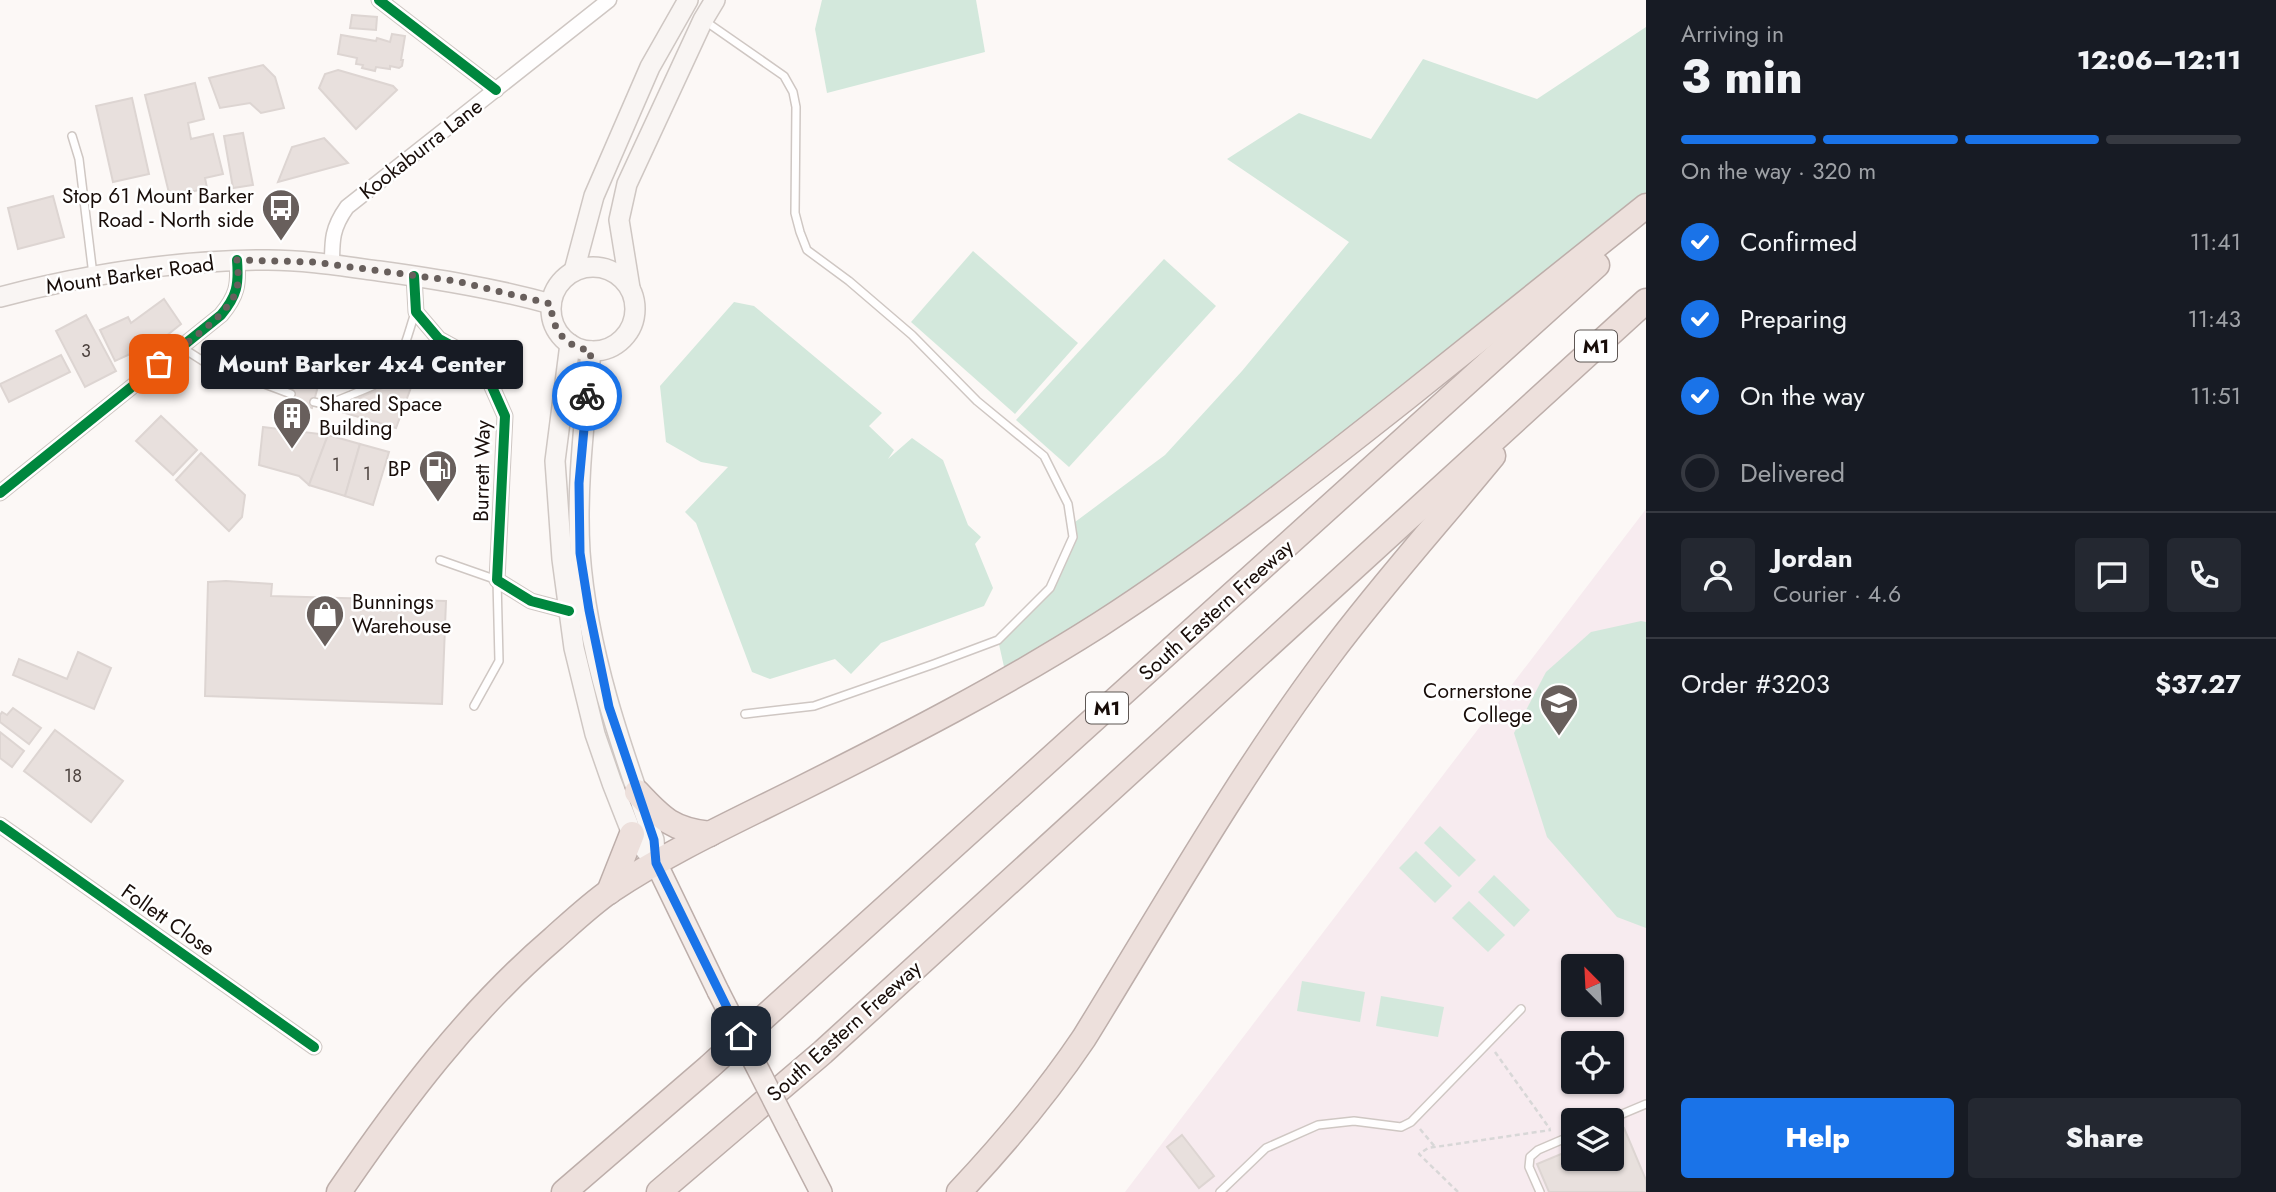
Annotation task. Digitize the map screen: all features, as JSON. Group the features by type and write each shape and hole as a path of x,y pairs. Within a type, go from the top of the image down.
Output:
{"highway":[{"path":"339,1192 389,1119 480,1009 518,969 609,892 710,834 972,700 1066,646 1124,608 1208,551 1320,467 1646,206"},
{"name":"South Eastern Freeway","path":"564,1192 709,1067 1646,220"},
{"name":"South Eastern Freeway","path":"659,1192 823,1052 1646,301"},
{"path":"959,1192 1007,1141 1054,1083 1261,752 1328,657 1403,561 1459,498 1547,390"},
{"path":"637,792 660,818 672,825 683,830 710,834"},
{"path":"609,892 632,834"}],"main road":[{"path":"574,271 594,196 650,67 688,0"},
{"path":"630,288 622,278 599,267 574,271 563,279 551,304 551,316 561,337 570,344 591,351 604,349 616,344 632,325 634,300 619,220 627,184 715,0"},
{"name":"Mount Barker Road","path":"0,297 93,276 164,266 237,260 281,260 332,264 456,281 551,304"},
{"path":"570,344 555,461 562,559 577,665 596,734 632,834 656,863 821,1192"},
{"path":"591,351 579,483 580,553 609,707 654,840 656,863"}],"street":[{"path":"379,0 496,90"},
{"name":"Kookaburra Lane","path":"332,264 332,236 347,207 609,0"},
{"path":"0,493 221,315 232,302 237,289 237,260"},
{"path":"414,276 416,312"},
{"name":"Burrett Way","path":"416,312 439,339 481,362 505,416 497,580"},
{"path":"497,580 531,601 569,611"},
{"name":"Follett Close","path":"0,825 314,1047"}],"lane":[{"path":"704,20 784,76 793,92 796,107 795,214 807,250 849,281 912,335 977,401 1044,456 1068,504 1073,537 1050,588 998,640 814,706 745,713"},
{"path":"72,136 79,159 93,276"},
{"path":"314,402 321,404 336,401 385,379 399,357 416,312"},
{"path":"180,347 202,361 290,394"},
{"path":"440,560 497,580"},
{"name":"Burrett Way","path":"474,706 499,661 497,580"},
{"path":"1220,1192 1266,1148 1318,1125 1354,1121 1401,1127 1411,1122 1521,1009"},
{"path":"1624,1113 1646,1104"},
{"path":"1540,1192 1529,1167 1530,1157 1538,1150 1561,1140"}],"path":[{"path":"1458,1192 1419,1154 1428,1148 1552,1132 1495,1051"},
{"path":"1419,1130 1435,1147"}],"shaded area":[{"name":"Cornerstone College","path":"1646,509 1646,1192 1125,1192"}],"green space":[{"path":"822,0 976,0 985,52 827,93 815,29"},
{"path":"1646,27 1646,206 1320,467 1007,680 998,640 1050,588 1073,537 1071,525 1165,455 1242,371 1349,242 1227,159 1299,113 1371,139 1423,59 1537,99"},
{"path":"973,251 1078,343 1015,414 911,322"},
{"path":"1164,259 1216,306 1069,467 1016,420"},
{"path":"734,302 754,306 882,413 869,426 894,450 888,459 912,438 943,460 968,525 981,537 975,544 993,588 984,606 881,643 851,674 835,659 770,679 752,672 696,523 685,512 728,467 701,462 666,442 660,386"},
{"path":"1646,622 1646,928 1617,917 1547,837 1514,733 1546,672 1591,632"},
{"path":"1440,826 1476,860 1459,877 1424,843"},
{"path":"1416,851 1452,886 1435,903 1399,868"},
{"path":"1494,875 1530,910 1514,927 1478,892"},
{"path":"1469,901 1505,935 1488,952 1452,918"},
{"path":"1302,981 1365,992 1360,1022 1297,1011"},
{"path":"1381,996 1444,1007 1438,1037 1376,1026"}],"building":[{"path":"352,15 377,17 376,30 350,28"},
{"path":"392,34 405,36 402,66 399,68 376,67 375,71 356,64 357,58 338,54 341,35 376,41 377,38 390,42"},
{"path":"263,65 275,77 284,108 261,113 250,103 220,108 209,78"},
{"path":"338,70 393,86 397,90 356,129 319,88 325,74"},
{"path":"195,83 204,119 188,123 191,139 213,134 223,174 205,178 207,188 170,197 145,95"},
{"path":"132,98 149,174 113,182 96,106"},
{"path":"243,133 253,185 233,188 224,136"},
{"path":"324,138 348,163 278,182 292,147"},
{"path":"53,196 64,237 18,249 8,208"},
{"path":"164,299 181,324 145,353 141,349 115,361 100,330 128,317 131,323"},
{"path":"86,315 116,371 85,387 56,331"},
{"path":"305,344 328,350 312,408 289,402"},
{"path":"61,355 70,372 9,402 0,384"},
{"path":"416,374 396,428 332,409"},
{"path":"161,416 197,450 173,475 136,441"},
{"name":"Shared Space Building","path":"263,427 328,435 309,485 299,476 259,465"},
{"path":"328,435 360,444 345,496 309,485"},
{"path":"360,444 389,452 373,505 345,496"},
{"path":"201,453 245,495 242,517 229,531 176,480"},
{"name":"Bunnings Warehouse","path":"208,582 272,584 271,596 446,601 442,704 205,696"},
{"path":"78,652 111,668 94,709 13,675 19,659 67,679"},
{"path":"13,708 41,728 29,744 0,722 2,712 7,715"},
{"path":"55,730 123,781 91,822 24,771"},
{"path":"0,732 24,751 12,767 0,758"},
{"path":"1624,1128 1646,1180 1646,1192 1549,1192 1537,1164 1561,1154 1561,1171 1624,1171"},
{"path":"1182,1135 1214,1176 1199,1188 1167,1147"}],"cycle path":[{"path":"379,0 496,90"},
{"path":"0,493 221,315 236,290 237,260"},
{"path":"414,276 416,312 439,339 481,362 505,416 497,580 531,601 569,611"},
{"path":"0,825 314,1047"}],"way so far":[{"path":"159,364 221,315 232,302 237,289 237,260 313,262 456,281 551,304 551,316 561,337 580,349 591,351 587,396"}],"place":[{"name":"Stop 61 Mount Barker Road - North side","path":"281,242"},
{"name":"Mount Barker 4x4 Center","path":"159,364"},
{"name":"Shared Space Building","path":"292,450"},
{"name":"BP","path":"438,503"},
{"name":"Bunnings Warehouse","path":"325,648"},
{"name":"Cornerstone College","path":"1559,737"}],"route":[{"path":"587,396 579,483 580,553 597,657 609,707 654,840 656,863 741,1036"}]}
